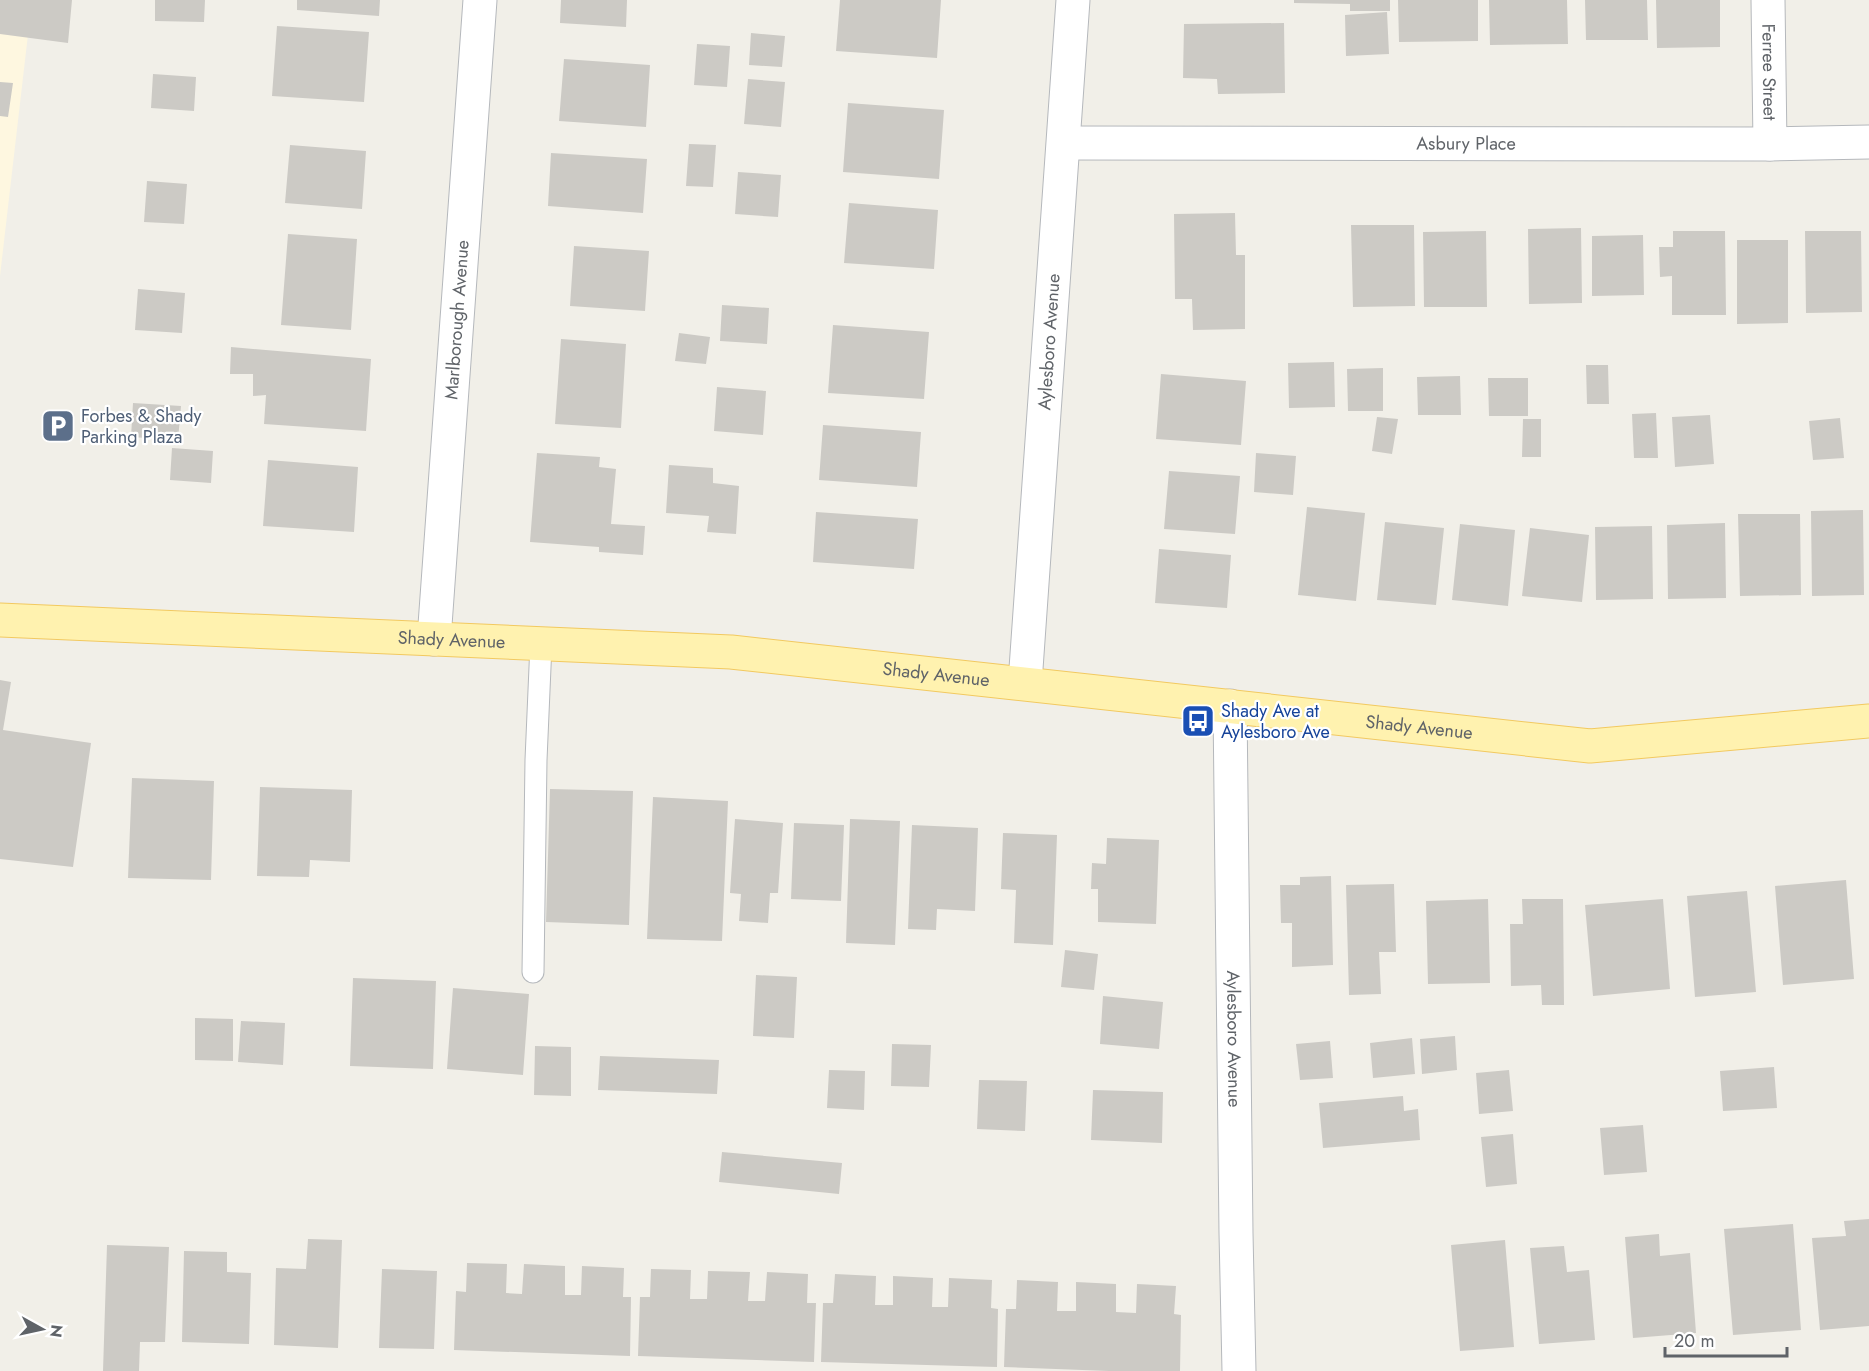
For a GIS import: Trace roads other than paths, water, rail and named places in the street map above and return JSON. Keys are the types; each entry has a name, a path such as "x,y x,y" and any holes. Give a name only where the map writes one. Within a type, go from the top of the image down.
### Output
{"main road":[{"name":"Shady Avenue","path":"0,620 732,652 1590,746 1869,721"}],"street":[{"name":"Marlborough Avenue","path":"435,639 480,0"},
{"name":"Aylesboro Avenue","path":"1025,683 1073,0"},
{"name":"Ferree Street","path":"1768,0 1770,144"},
{"name":"Asbury Place","path":"1064,142 1770,144 1869,142"},
{"name":"Aylesboro Avenue","path":"1230,706 1239,1371"}],"lane":[{"path":"533,972 540,644"}],"place":[{"name":"Forbes & Shady Parking Plaza","path":"58,426"},
{"name":"Shady Ave at Aylesboro Ave","path":"1198,721"}]}
